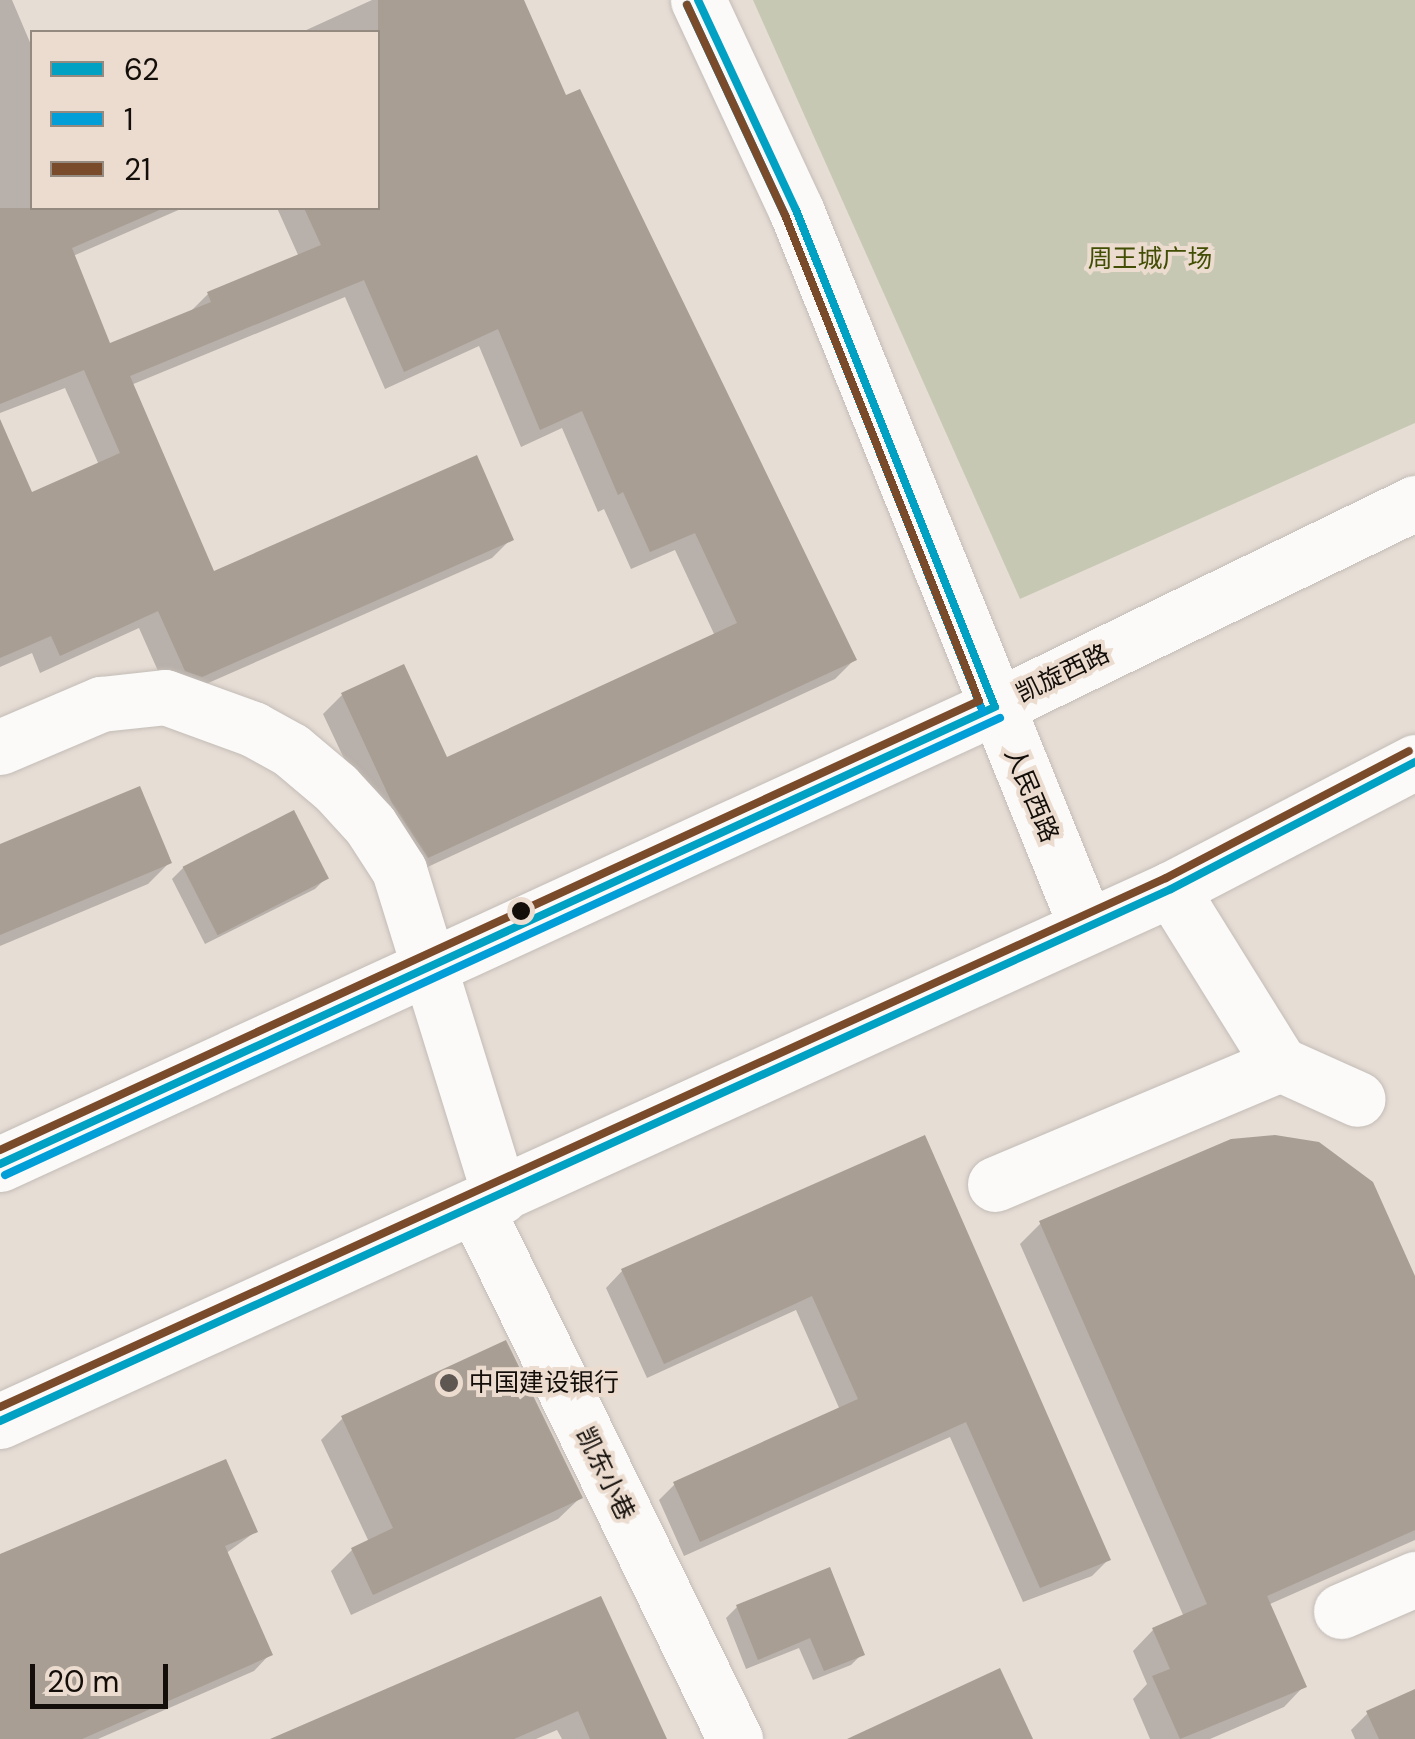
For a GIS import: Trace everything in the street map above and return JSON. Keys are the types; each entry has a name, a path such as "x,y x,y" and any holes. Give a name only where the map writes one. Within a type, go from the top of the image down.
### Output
{"main road":[{"name":"人民西路","path":"698,0 796,210 1086,926"},
{"name":"凯旋西路","path":"0,1164 995,707 1415,504"},
{"name":"凯东小巷","path":"0,748 101,704 165,697 253,729 291,750 336,788 370,826 398,870 429,966 488,1202 735,1739"},
{"path":"0,1421 1171,888 1415,762"},
{"path":"1171,888 1280,1064 1358,1100"},
{"path":"996,1184 1280,1064"},
{"path":"1341,1611 1415,1578"}],"green space":[{"name":"周王城广场","path":"753,0 1415,0 1415,423 1020,599"}],"building":[{"path":"378,0 524,0 566,95 580,89 857,660 428,858 392,803 341,693 404,664 447,757 737,623 695,533 650,552 623,492 618,495 582,411 540,430 498,329 404,372 364,280 130,376 214,571 477,455 514,540 202,677 185,671 158,611 60,656 51,636 0,658 0,419 32,492 120,453 84,370 0,404 0,208 159,210 72,248 110,343 211,302 207,292 321,245 305,210 380,210"},
{"path":"140,786 172,863 0,935 0,844"},
{"path":"294,810 329,879 218,935 183,867"},
{"path":"925,1135 1111,1560 1040,1588 966,1422 700,1542 673,1482 858,1399 812,1296 664,1364 621,1269"},
{"path":"1275,1135 1319,1142 1373,1182 1415,1276 1415,1530 1267,1596 1307,1687 1180,1739 1152,1676 1170,1669 1152,1628 1207,1604 1039,1221 1231,1139"},
{"path":"506,1340 583,1498 373,1595 351,1548 393,1528 341,1416"},
{"path":"226,1459 258,1532 225,1546 273,1655 82,1739 0,1739 0,1554"},
{"path":"830,1567 865,1655 824,1671 810,1638 758,1660 736,1605"},
{"path":"601,1596 667,1739 590,1739 578,1711 514,1739 270,1739"},
{"path":"1000,1668 1033,1739 847,1739"},
{"path":"1415,1689 1415,1739 1379,1739 1366,1711"}],"transit line":[{"name":"62","path":"698,0 796,210 995,707"},
{"name":"1","path":"687,5 785,215 983,712"},
{"name":"21","path":"0,1150 979,701 785,215 687,5"},
{"name":"62","path":"0,1164 995,707"},
{"name":"1","path":"5,1175 1000,718"},
{"name":"21","path":"0,1407 1166,878 1409,751"},
{"name":"62","path":"0,1421 1171,889 1415,762"}],"place":[{"name":"中国建设银行","path":"449,1383"}]}
